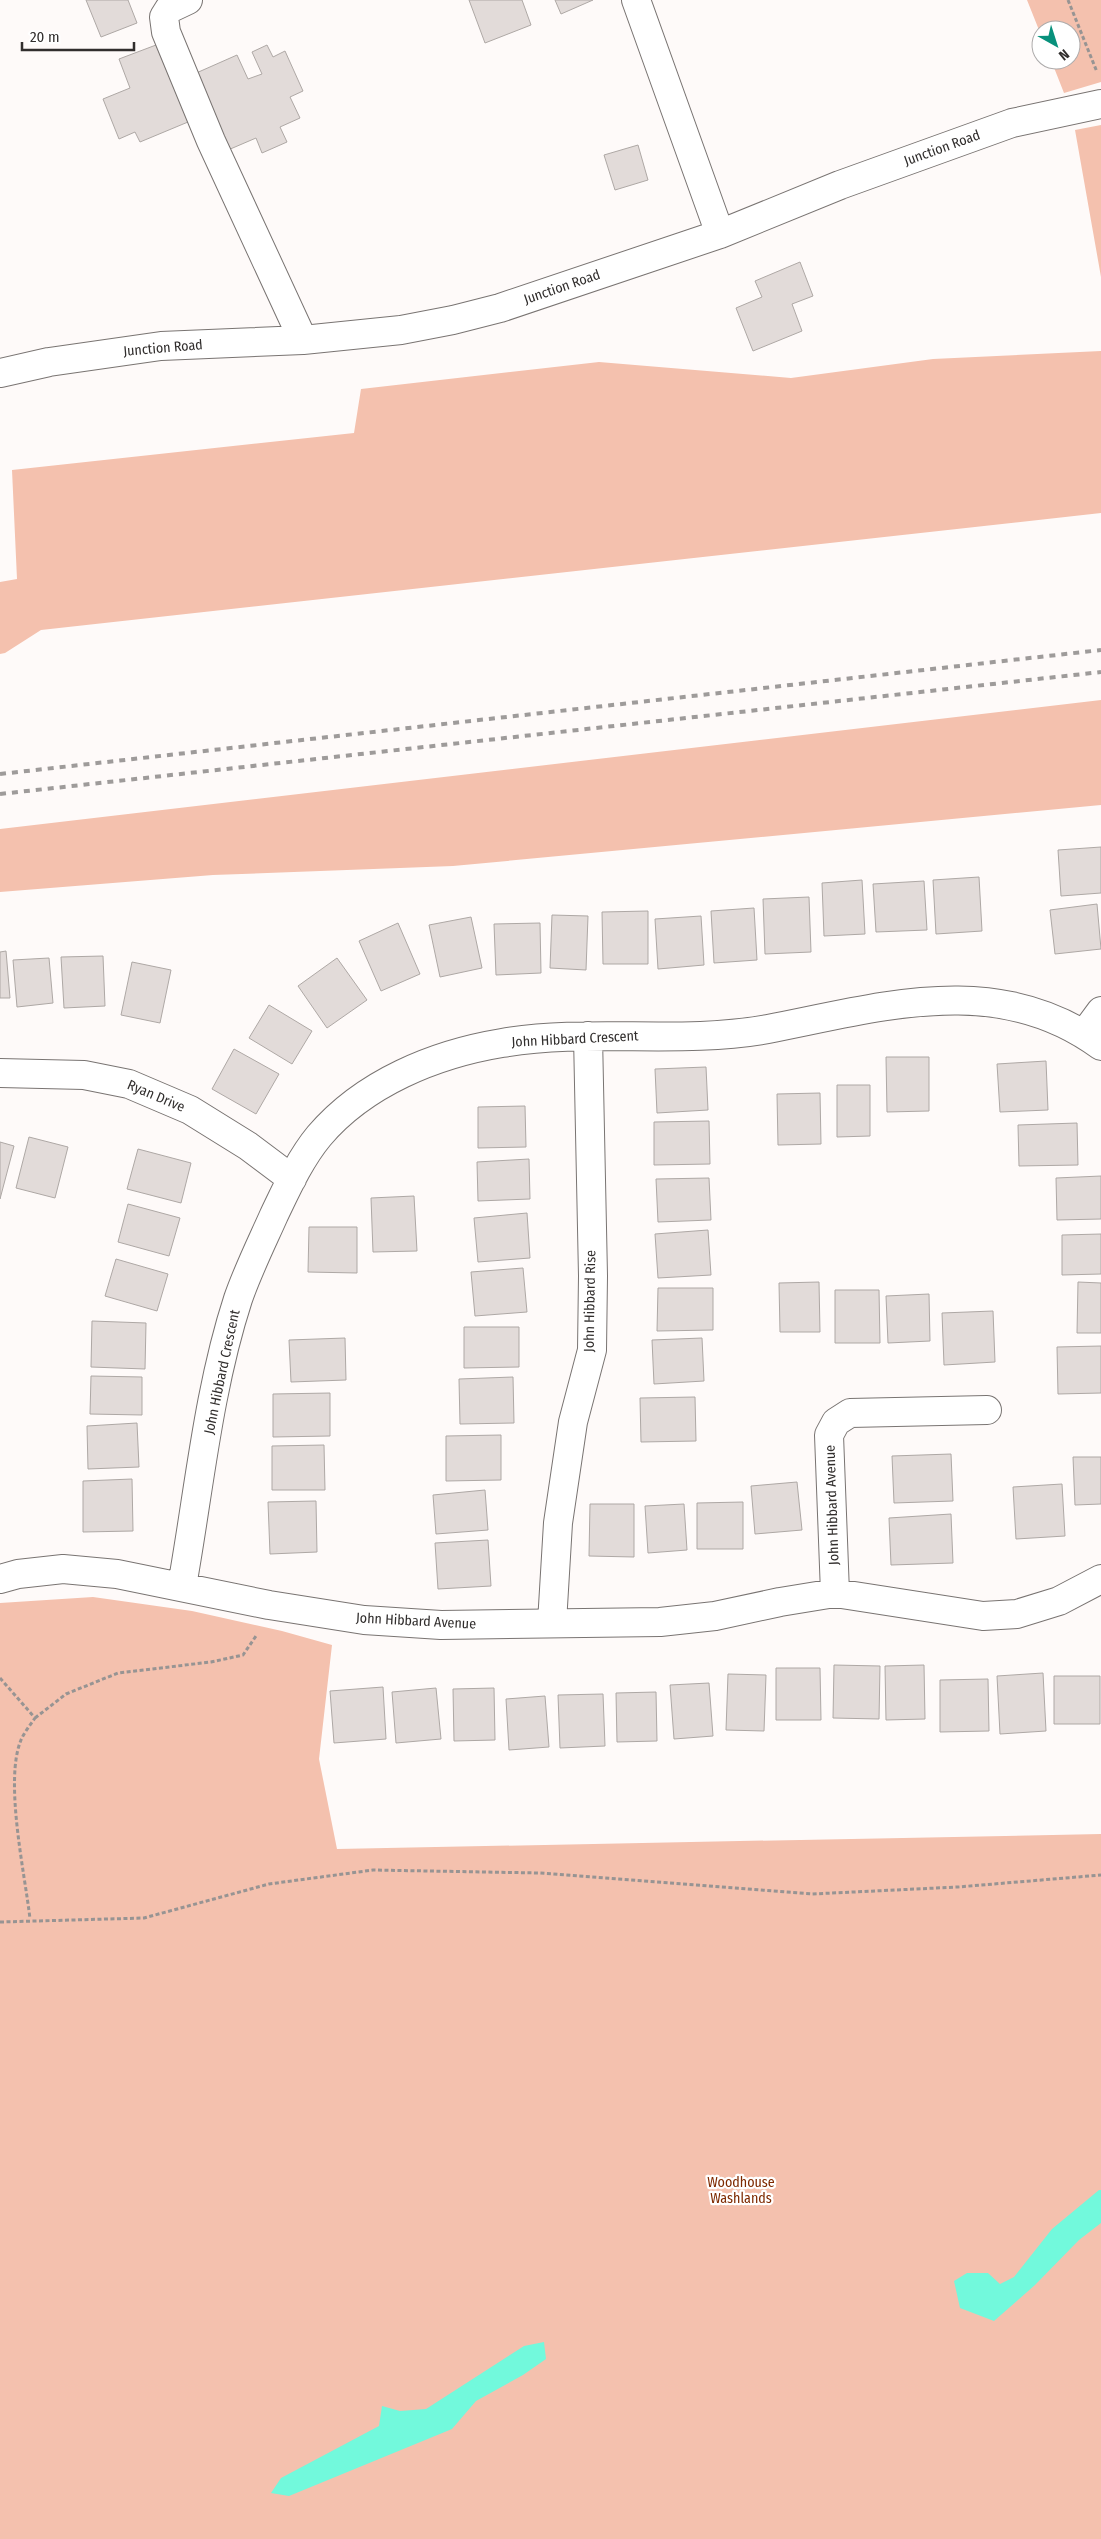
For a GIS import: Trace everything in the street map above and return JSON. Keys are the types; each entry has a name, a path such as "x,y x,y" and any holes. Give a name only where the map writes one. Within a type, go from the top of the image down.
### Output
{"street":[{"path":"188,0 169,9 164,17 166,32 211,141 303,340"},
{"path":"636,0 720,234"},
{"name":"Junction Road","path":"0,373 49,362 161,346 303,340 401,330 453,320 500,308 720,234 840,185 1012,123 1101,104"},
{"name":"John Hibbard Crescent","path":"182,1586 224,1349 239,1296 292,1179 319,1136 357,1101 397,1075 443,1058 501,1043 588,1036 706,1036 767,1029 823,1016 894,1004 945,1000 992,1001 1048,1017 1092,1040"},
{"path":"1092,1040 1101,1012"},
{"name":"John Hibbard Rise","path":"552,1623 558,1523 571,1431 592,1350 593,1276 588,1036"},
{"name":"Ryan Drive","path":"0,1073 84,1075 129,1084 190,1110 248,1146 292,1179"},
{"name":"John Hibbard Avenue","path":"835,1593 829,1435 836,1422 850,1413 987,1410"},
{"name":"John Hibbard Avenue","path":"0,1579 18,1574 63,1569 117,1574 269,1605 364,1620 441,1625 660,1622 715,1616 780,1602 835,1593 983,1616 1009,1615 1059,1601 1101,1579"}],"path":[{"path":"1068,0 1101,81"},
{"path":"30,1919 17,1825 16,1763 20,1740 35,1718 66,1694 118,1672 211,1662 243,1655 252,1645 269,1605"},
{"path":"0,1678 35,1718"},
{"path":"0,1922 30,1919 144,1918 269,1884 372,1870 540,1872 812,1894 958,1887 1101,1875"}],"green space":[{"path":"1027,0 1101,0 1101,82 1064,93 1055,70 1081,70 1081,20 1035,20"},
{"path":"1101,125 1101,277 1075,130"},
{"path":"1101,351 1101,513 41,630 5,653 0,654 0,582 17,579 12,470 354,433 361,389 599,362 791,378 933,359"},
{"path":"1101,700 1101,805 453,866 213,875 0,892 0,829"},
{"name":"Woodhouse Washlands","path":"93,1597 192,1611 282,1631 332,1645 319,1759 337,1849 1101,1834 1101,2539 0,2539 0,1603"}],"shaded area":[{"path":"1101,2190 1101,2223 1079,2240 1035,2285 994,2321 960,2308 954,2281 967,2273 988,2273 1000,2284 1014,2277 1052,2229"},
{"path":"544,2342 546,2359 523,2375 476,2401 452,2429 289,2496 271,2493 281,2478 379,2426 382,2406 400,2411 426,2409 524,2346"}],"building":[{"path":"86,0 128,0 137,23 101,37"},
{"path":"469,0 522,0 531,25 485,43"},
{"path":"555,0 593,0 561,14"},
{"path":"156,45 188,122 140,142 135,132 119,139 103,99 130,88 119,59"},
{"path":"267,45 273,57 285,51 303,91 290,97 300,118 280,127 287,142 262,153 256,138 228,150 194,74 237,55 248,79 262,74 252,52"},
{"path":"638,145 648,180 615,190 604,155"},
{"path":"800,262 813,296 792,304 802,331 753,351 736,308 762,297 755,281"},
{"path":"1101,847 1101,893 1061,896 1058,850"},
{"path":"979,877 982,931 936,934 933,880"},
{"path":"862,880 865,934 824,936 822,883"},
{"path":"924,881 927,930 876,932 873,884"},
{"path":"809,897 811,952 765,954 763,899"},
{"path":"1097,904 1101,949 1055,954 1050,910"},
{"path":"754,908 757,960 714,963 711,911"},
{"path":"648,911 648,964 603,964 602,912"},
{"path":"552,915 588,916 586,970 550,968"},
{"path":"701,916 704,965 658,969 655,919"},
{"path":"471,917 482,968 440,977 429,925"},
{"path":"398,923 420,974 381,991 359,941"},
{"path":"540,923 541,973 496,975 494,924"},
{"path":"6,951 10,998 0,998 0,952"},
{"path":"103,956 105,1006 64,1008 61,957"},
{"path":"49,958 53,1003 17,1007 13,960"},
{"path":"337,958 367,1000 327,1028 298,986"},
{"path":"132,962 171,970 160,1023 121,1015"},
{"path":"269,1005 312,1031 292,1064 249,1038"},
{"path":"234,1049 279,1074 256,1114 212,1089"},
{"path":"886,1057 929,1057 929,1111 887,1112"},
{"path":"1046,1061 1048,1110 1000,1112 997,1064"},
{"path":"706,1067 708,1110 657,1113 655,1069"},
{"path":"837,1085 870,1085 870,1136 837,1137"},
{"path":"820,1093 821,1144 778,1145 777,1094"},
{"path":"525,1106 526,1147 478,1148 478,1107"},
{"path":"709,1121 710,1164 654,1165 654,1122"},
{"path":"1077,1123 1078,1165 1019,1166 1018,1125"},
{"path":"29,1137 68,1147 55,1198 16,1188"},
{"path":"0,1142 14,1146 0,1199"},
{"path":"138,1149 191,1163 181,1203 127,1189"},
{"path":"529,1159 530,1199 478,1201 477,1162"},
{"path":"1101,1176 1101,1219 1057,1220 1056,1178"},
{"path":"709,1178 711,1220 658,1222 656,1179"},
{"path":"414,1196 417,1251 373,1252 371,1198"},
{"path":"128,1204 180,1218 169,1256 118,1242"},
{"path":"527,1213 530,1258 478,1262 474,1218"},
{"path":"309,1227 357,1227 357,1273 308,1272"},
{"path":"708,1230 711,1275 658,1278 655,1234"},
{"path":"1101,1234 1101,1274 1062,1275 1062,1235"},
{"path":"116,1259 168,1274 157,1311 105,1296"},
{"path":"523,1268 527,1312 475,1316 471,1272"},
{"path":"819,1282 820,1332 780,1332 779,1283"},
{"path":"1078,1282 1101,1283 1101,1333 1077,1333"},
{"path":"658,1288 713,1288 713,1330 657,1331"},
{"path":"835,1290 879,1290 880,1343 835,1343"},
{"path":"929,1294 930,1341 888,1343 886,1296"},
{"path":"993,1311 995,1362 944,1365 942,1313"},
{"path":"92,1321 146,1323 145,1369 91,1367"},
{"path":"464,1327 519,1327 519,1367 464,1368"},
{"path":"345,1338 346,1380 291,1382 289,1340"},
{"path":"702,1338 704,1381 654,1384 652,1340"},
{"path":"1101,1346 1101,1393 1058,1394 1057,1347"},
{"path":"91,1376 142,1377 142,1415 90,1414"},
{"path":"513,1377 514,1423 460,1424 459,1379"},
{"path":"330,1393 330,1436 273,1437 273,1394"},
{"path":"695,1397 696,1441 641,1442 640,1398"},
{"path":"137,1423 139,1467 88,1469 87,1426"},
{"path":"501,1435 501,1480 446,1481 446,1436"},
{"path":"324,1445 325,1490 272,1490 272,1446"},
{"path":"951,1454 953,1501 894,1503 892,1456"},
{"path":"1073,1457 1101,1457 1101,1504 1075,1505"},
{"path":"132,1479 133,1531 83,1532 83,1481"},
{"path":"797,1482 802,1530 755,1534 751,1486"},
{"path":"1062,1484 1065,1536 1016,1539 1013,1487"},
{"path":"485,1490 488,1530 436,1534 433,1495"},
{"path":"316,1501 317,1552 270,1554 268,1502"},
{"path":"743,1502 743,1549 697,1549 697,1503"},
{"path":"590,1504 634,1504 634,1557 589,1556"},
{"path":"684,1504 687,1550 648,1553 645,1506"},
{"path":"951,1514 953,1563 891,1565 889,1518"},
{"path":"488,1540 491,1586 438,1589 435,1543"},
{"path":"834,1665 880,1666 879,1719 833,1718"},
{"path":"924,1665 925,1719 886,1720 885,1666"},
{"path":"776,1668 820,1668 821,1720 776,1720"},
{"path":"1043,1673 1046,1731 1000,1734 997,1676"},
{"path":"728,1674 766,1675 764,1731 726,1730"},
{"path":"1054,1676 1100,1676 1100,1724 1054,1724"},
{"path":"988,1679 989,1731 940,1732 940,1680"},
{"path":"709,1683 713,1736 674,1739 670,1685"},
{"path":"383,1687 386,1739 334,1743 330,1691"},
{"path":"436,1688 441,1739 396,1743 392,1692"},
{"path":"494,1688 495,1740 454,1741 453,1689"},
{"path":"656,1692 657,1741 617,1742 616,1693"},
{"path":"603,1694 605,1746 560,1748 558,1695"},
{"path":"545,1696 549,1747 509,1750 506,1699"}],"railway":[{"path":"0,774 1101,650"},
{"path":"0,794 1101,672"}]}
